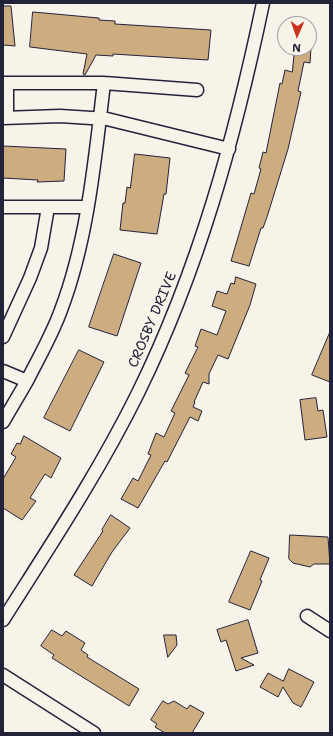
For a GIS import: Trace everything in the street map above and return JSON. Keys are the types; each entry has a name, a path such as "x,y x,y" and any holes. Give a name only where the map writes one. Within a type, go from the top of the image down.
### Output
{"street":[{"name":"CROSBY DRIVE","path":"3,620 78,501 138,393 171,320 204,234 229,149 264,3"},
{"path":"197,90 104,83 5,83 5,118 60,116 99,118 229,149"},
{"path":"3,422 50,337 62,308 83,236 104,83"},
{"path":"3,207 87,207"},
{"path":"3,337 30,278 41,248 48,207"},
{"path":"3,371 27,381"},
{"path":"306,616 330,631"},
{"path":"3,675 94,733"}],"building":[{"path":"3,6 11,6 15,46 3,45"},
{"path":"33,12 99,18 99,20 115,21 115,24 211,30 208,60 113,54 113,56 96,55 85,75 83,74 87,54 30,47"},
{"path":"294,56 310,56 310,63 304,62 298,91 301,92 288,149 267,217 263,228 261,228 249,266 231,261 251,193 254,194 261,169 259,168 263,152 266,153 280,83 282,84 285,70 292,72"},
{"path":"3,146 66,149 64,181 37,182 38,180 3,178"},
{"path":"135,154 170,158 166,194 164,194 157,234 120,230 123,203 125,203 127,187 130,188"},
{"path":"114,254 141,263 117,336 89,327"},
{"path":"236,277 256,284 250,305 228,359 218,355 209,374 209,384 203,382 194,402 193,407 202,411 198,421 190,417 167,462 165,461 138,508 121,499 133,478 138,481 151,455 148,454 156,433 164,437 175,413 171,411 189,375 185,373 198,347 195,346 201,329 217,335 226,311 212,306 217,291 227,294 231,283 234,284"},
{"path":"330,332 330,382 312,375"},
{"path":"79,350 104,362 70,431 44,418"},
{"path":"316,398 318,411 323,410 327,437 305,440 300,400"},
{"path":"24,436 61,458 51,478 45,474 30,498 36,501 22,520 3,508 3,479 16,457 11,454 17,443 20,444"},
{"path":"111,515 130,528 112,552 92,586 74,575 103,531 102,530"},
{"path":"290,535 328,537 330,564 314,564 310,567 293,563 289,559"},
{"path":"251,551 269,558 260,580 262,581 250,610 229,602"},
{"path":"248,620 258,653 241,658 254,665 236,671 226,640 221,642 217,630"},
{"path":"52,630 62,636 66,631 85,643 81,650 88,655 87,657 139,689 129,706 52,658 54,655 41,646"},
{"path":"164,635 176,635 177,645 168,657"},
{"path":"289,669 314,682 301,707 293,703 283,687 278,697 260,687 268,673 283,681"},
{"path":"163,701 168,704 174,701 187,709 190,705 204,713 192,733 165,733 155,727 157,724 151,720"}]}
